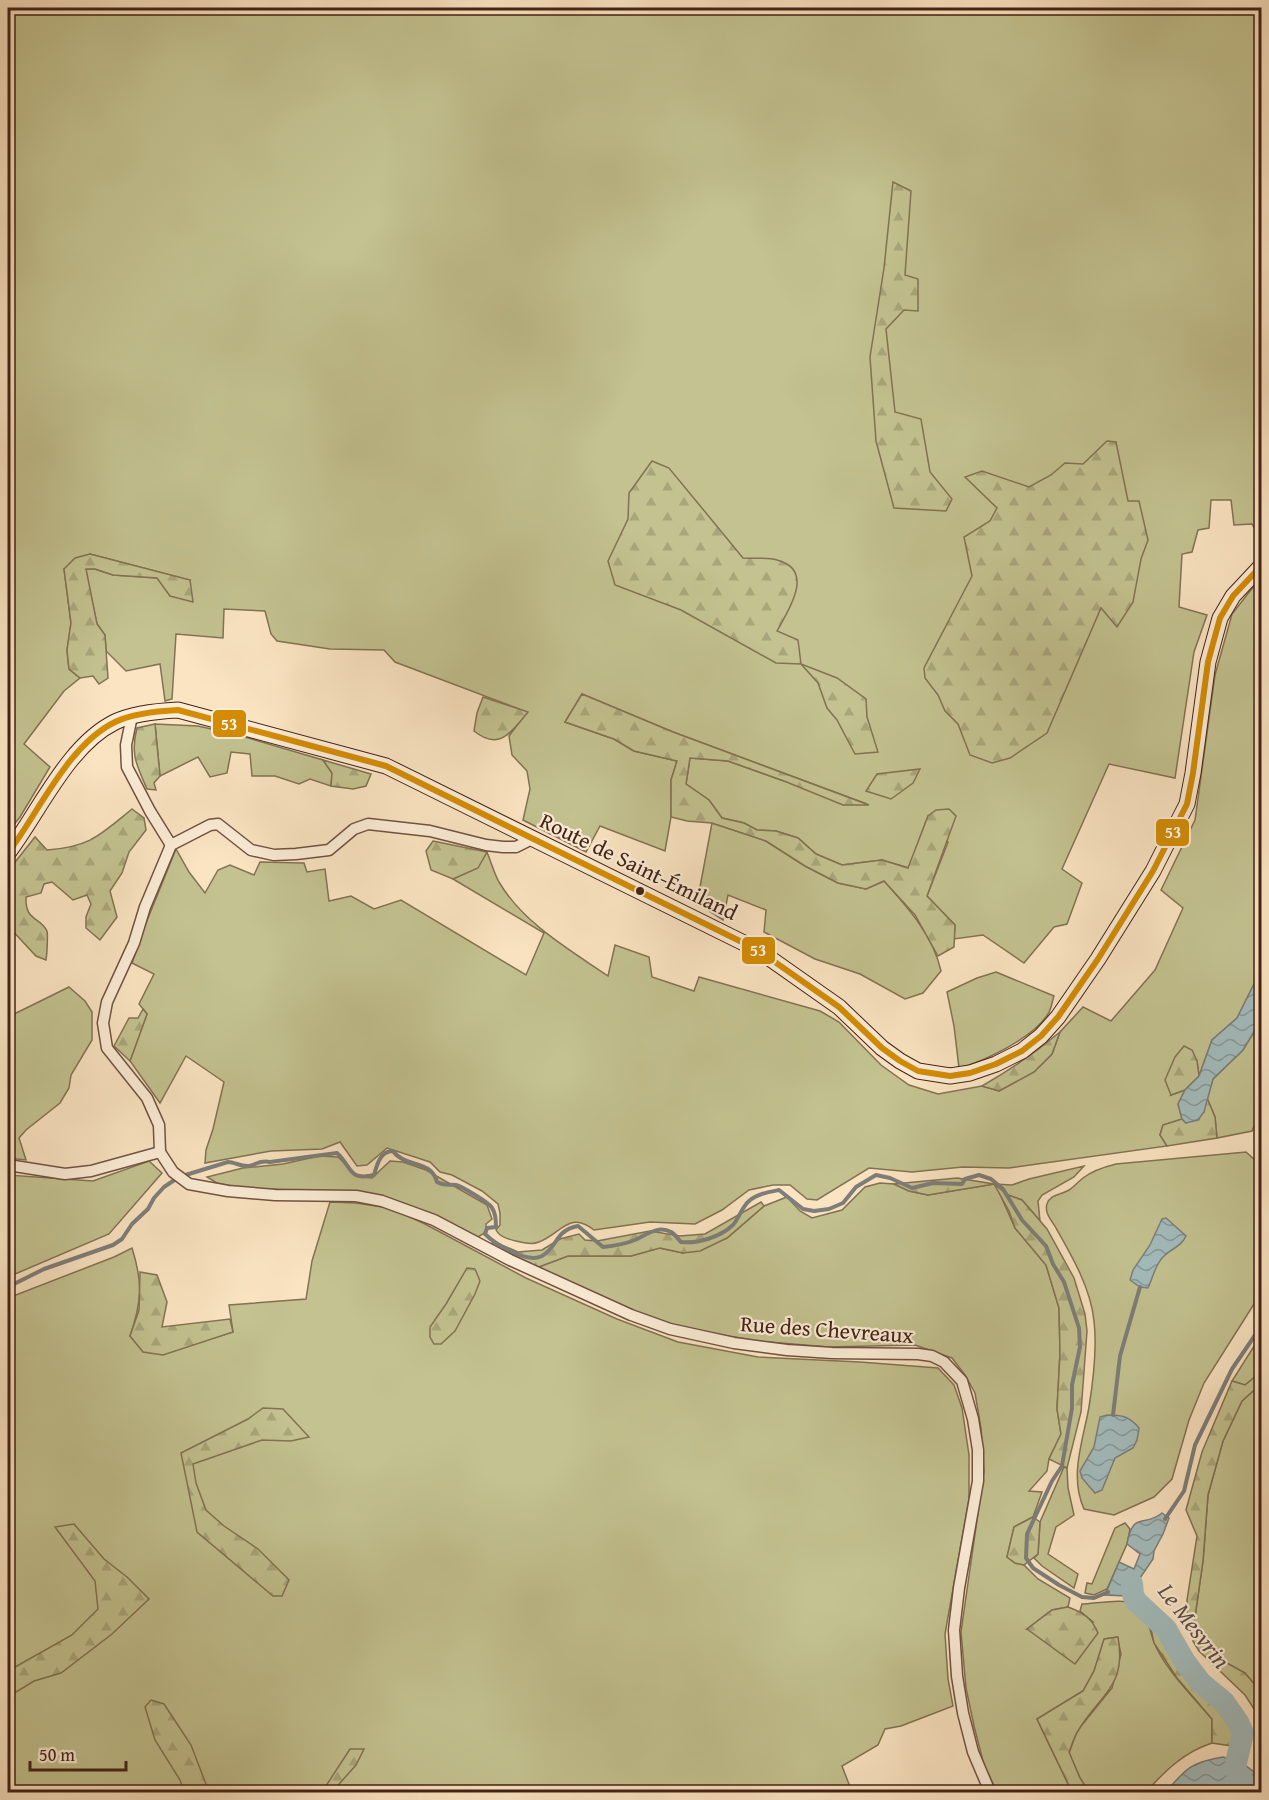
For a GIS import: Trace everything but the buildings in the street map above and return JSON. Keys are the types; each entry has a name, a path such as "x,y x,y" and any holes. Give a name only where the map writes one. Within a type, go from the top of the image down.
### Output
{"main road":[{"name":"Route de Saint-Émiland","path":"8,853 74,755 90,738 115,722 132,716 156,711 178,711 386,766 758,950 839,1007 882,1048 918,1071 950,1076 969,1073 996,1064 1022,1051 1041,1036 1058,1017 1098,959 1141,891 1187,804 1212,640 1220,618 1233,596 1262,565"}],"street":[{"path":"132,716 126,746 127,767 171,845"},
{"path":"8,1166 65,1174 91,1171 160,1152 159,1125 147,1098 107,1048 104,1023 107,1002 134,943 145,907 171,845 210,825 218,824 251,850 274,855 329,850 354,829 368,824 430,831 495,846 516,847 532,838"},
{"name":"Rue des Chevreaux","path":"160,1152 173,1172 189,1184 228,1191 275,1195 356,1196 382,1201 434,1220 510,1260 631,1316 670,1329 734,1343 787,1350 918,1354 932,1356 944,1362 962,1380 973,1419 978,1450 978,1481 954,1630 957,1676 963,1713 973,1752 990,1792"}],"green space":[{"path":"8,8 1261,8 1261,541 1252,524 1234,525 1231,500 1211,500 1209,528 1198,530 1192,552 1182,554 1179,607 1207,615 1194,652 1175,778 1109,764 1062,869 1082,883 1067,924 1054,927 1024,963 983,935 954,939 955,925 927,896 948,842 928,816 909,868 882,860 842,865 816,854 798,838 776,831 757,830 744,823 722,818 709,800 686,784 690,758 728,761 784,781 867,804 673,732 582,694 565,722 614,739 634,751 677,761 671,780 671,817 665,851 600,826 586,852 523,820 530,789 527,771 512,755 509,736 527,712 395,662 384,650 330,649 277,641 271,634 265,611 224,609 223,638 176,634 172,699 165,701 160,664 126,671 106,651 105,635 97,624 85,569 95,569 113,575 158,578 170,596 190,580 90,554 64,569 71,623 67,650 69,669 80,678 64,691 24,744 50,767 20,817 8,832"},
{"path":"893,182 911,191 905,275 918,279 918,311 904,310 886,329 895,412 921,419 930,472 952,499 946,511 894,508 876,441 870,357 884,268"},
{"path":"1107,441 1116,442 1128,501 1139,501 1148,540 1141,559 1133,602 1117,627 1101,608 1047,733 1010,758 992,763 970,755 958,724 945,711 938,695 925,678 924,668 972,576 964,537 990,521 997,508 965,477 982,471 1029,487 1051,475 1065,463 1083,464"},
{"path":"652,461 669,468 743,558 777,560 789,565 795,572 796,592 777,631 798,640 801,664 776,663 681,610 615,585 608,561 628,519 629,493"},
{"path":"90,554 190,580 193,602 170,596 157,578 113,575 95,569 86,569 97,624 105,635 108,678 99,684 93,676 80,678 69,669 67,650 71,623 64,569 75,558"},
{"path":"1261,577 1261,970 1237,1018 1212,1040 1199,1076 1197,1061 1171,1095 1185,1090 1178,1104 1182,1119 1163,1125 1160,1135 1167,1146 1009,1168 963,1167 912,1172 869,1168 817,1200 807,1199 790,1185 773,1185 749,1190 722,1210 695,1224 650,1222 594,1230 578,1222 565,1226 539,1242 528,1243 502,1236 496,1230 500,1225 498,1204 482,1191 452,1175 440,1172 430,1162 387,1148 367,1165 357,1166 340,1142 322,1149 271,1151 205,1163 206,1150 224,1082 186,1056 160,1103 130,1061 147,1014 139,1004 154,974 132,963 176,849 189,872 205,893 218,870 230,865 254,875 260,862 304,863 307,872 325,869 329,901 351,896 374,909 401,900 526,975 544,933 453,879 477,868 487,852 499,882 521,910 548,935 608,976 615,945 649,957 652,977 694,991 699,977 820,1011 839,1022 881,1065 909,1085 938,1094 982,1086 999,1091 1034,1072 1052,1054 1060,1032 1083,1007 1111,1021 1155,970 1183,908 1161,890 1195,820 1215,675 1232,614"},
{"path":"801,664 837,678 866,699 867,717 878,752 855,754 837,720 827,708 818,683"},
{"path":"582,694 673,732 869,805 843,805 728,761 690,758 686,784 709,800 722,818 744,823 757,830 776,831 798,838 816,854 842,865 882,860 908,868 928,816 936,810 949,809 956,816 927,896 955,925 954,947 938,956 915,915 884,881 866,889 838,883 805,866 766,841 712,823 671,817 671,780 677,761 634,751 614,739 565,722"},
{"path":"483,697 528,712 505,737 491,740 474,731"},
{"path":"155,724 198,726 238,735 323,760 332,773 331,786 310,779 299,784 275,776 252,776 250,754 231,752 227,773 210,777 198,757 160,776"},
{"path":"155,724 160,776 154,783 156,790 147,789 134,753 137,728"},
{"path":"323,760 371,774 366,786 353,789 331,786 332,773"},
{"path":"920,769 913,783 891,799 866,791 877,774"},
{"path":"132,809 144,818 146,830 129,852 122,873 110,891 117,917 100,940 86,928 86,917 91,904 87,895 73,900 52,882 44,884 41,893 26,897 30,915 47,931 46,960 36,956 8,926 8,871 35,837 47,850 74,846 102,833"},
{"path":"712,823 766,841 805,866 838,883 866,889 884,881 926,934 941,971 923,993 905,999 860,974 815,959 764,932 766,910 728,895 723,920 697,903"},
{"path":"433,841 487,852 478,868 453,879 431,870 426,851"},
{"path":"996,972 1054,996 1050,1010 1041,1023 1020,1040 982,1060 959,1068 947,992"},
{"path":"69,987 85,1001 92,1012 92,1040 71,1075 69,1088 60,1103 19,1138 26,1160 8,1158 8,1017"},
{"path":"143,1009 147,1014 130,1061 114,1046 129,1018 138,1018"},
{"path":"1261,1020 1261,1108 1252,1131 1217,1138 1215,1117 1207,1098 1213,1079 1243,1050"},
{"path":"1060,1032 1052,1054 1034,1072 999,1091 982,1086 1022,1061"},
{"path":"1184,1046 1192,1050 1197,1061 1199,1076 1185,1090 1171,1095 1165,1080 1175,1057"},
{"path":"1207,1098 1215,1117 1217,1138 1167,1146 1160,1135 1163,1125 1182,1119 1186,1123 1204,1112"},
{"path":"1246,1152 1256,1161 1262,1178 1261,1293 1204,1383 1189,1420 1172,1479 1154,1497 1114,1515 1084,1509 1077,1471 1093,1375 1094,1321 1089,1297 1080,1273 1047,1214 1048,1201 1053,1196 1069,1190 1090,1173 1116,1164"},
{"path":"319,1156 338,1157 352,1172 372,1178 390,1161 403,1162 426,1170 487,1205 492,1219 486,1224 486,1232 478,1237 431,1213 360,1192 242,1188 217,1183 207,1177 243,1168 283,1164"},
{"path":"149,1161 162,1173 109,1234 8,1277 8,1175 93,1181"},
{"path":"1084,1166 1074,1177 1042,1195 1038,1201 1040,1221 1022,1200 1008,1195 996,1185 1015,1228 1046,1265 1059,1308 1060,1353 1057,1409 1061,1434 1049,1459 1047,1471 1029,1491 1042,1492 1033,1517 1014,1527 1007,1557 1015,1563 1024,1565 1038,1579 1070,1598 1068,1607 1052,1610 1027,1629 1093,1622 1080,1611 1082,1604 1125,1601 1136,1605 1146,1617 1158,1652 1164,1662 1212,1719 1212,1743 1176,1763 1146,1792 1089,1792 1069,1753 1077,1731 1112,1688 1121,1654 1117,1637 1105,1639 1094,1671 1083,1691 1037,1719 1072,1792 997,1792 984,1765 974,1726 966,1688 961,1632 984,1471 981,1428 975,1393 952,1358 915,1345 829,1347 756,1341 665,1324 536,1268 568,1256 631,1256 659,1248 683,1253 727,1238 764,1206 787,1197 800,1211 812,1218 842,1210 865,1187 880,1183 894,1184 909,1191 928,1195 994,1184 1012,1185"},
{"path":"957,1178 994,1184 928,1195 909,1191 894,1184"},
{"path":"994,1184 1008,1195 1022,1200 1047,1229 1074,1278 1085,1314 1087,1331 1081,1412 1067,1468 1049,1459 1061,1434 1057,1409 1060,1353 1059,1308 1046,1265 1015,1228 1009,1211"},
{"path":"330,1202 390,1208 526,1278 617,1319 678,1342 758,1357 938,1368 954,1385 962,1408 969,1455 969,1499 945,1634 948,1679 953,1706 901,1726 885,1729 878,1745 842,1766 852,1792 8,1792 8,1298 132,1248 140,1292 130,1336 210,1339 233,1332 229,1305 306,1299 312,1261"},
{"path":"761,1202 764,1206 727,1238 700,1251 683,1253 660,1248 631,1256 568,1256 536,1268 490,1244 495,1242 518,1252 542,1250 560,1239 579,1234 585,1240 597,1241 650,1231 680,1236 705,1234"},
{"path":"467,1268 475,1269 480,1281 475,1294 455,1331 441,1344 434,1344 430,1337 430,1327"},
{"path":"140,1272 157,1275 167,1302 162,1327 230,1319 233,1332 163,1355 143,1352 130,1336 139,1310"},
{"path":"1261,1335 1261,1372 1245,1385 1232,1381"},
{"path":"1261,1372 1261,1384 1242,1401 1223,1441 1208,1495 1203,1561 1194,1624 1187,1614 1187,1600 1197,1536 1186,1510 1202,1452 1232,1381 1245,1385"},
{"path":"1261,1384 1261,1692 1245,1673 1223,1661 1202,1641 1194,1624 1203,1561 1208,1495 1223,1441 1242,1401"},
{"path":"263,1408 283,1409 309,1437 291,1441 262,1440 193,1464 196,1483 206,1510 224,1526 258,1549 289,1580 282,1596 273,1596 197,1532 181,1453 248,1419"},
{"path":"1064,1467 1067,1468 1068,1488 1074,1515 1056,1527 1048,1554 1078,1574 1074,1588 1034,1558 1038,1554 1040,1522"},
{"path":"1033,1517 1040,1522 1038,1554 1024,1565 1015,1563 1007,1557 1014,1527"},
{"path":"1125,1523 1130,1529 1127,1544 1107,1589 1094,1595 1085,1593 1087,1583 1092,1584 1115,1528"},
{"path":"74,1524 104,1559 127,1577 149,1599 112,1634 61,1673 34,1681 8,1697 8,1671 72,1635 98,1609 95,1581 55,1527"},
{"path":"1136,1605 1156,1614 1172,1647 1192,1678 1217,1706 1246,1727 1249,1741 1246,1748 1241,1750 1212,1743 1212,1719 1177,1678 1154,1643 1150,1624"},
{"path":"1068,1607 1086,1616 1098,1633 1075,1664 1027,1629 1052,1610"},
{"path":"1194,1624 1202,1641 1223,1661 1245,1673 1261,1692 1261,1730 1258,1715 1245,1695 1199,1651 1193,1641"},
{"path":"1118,1637 1120,1654 1115,1680 1078,1731 1069,1752 1089,1792 1072,1792 1037,1719 1083,1691 1094,1671 1104,1639"},
{"path":"151,1700 164,1704 191,1745 209,1792 184,1792 180,1780 155,1740 145,1707"},
{"path":"350,1749 364,1749 356,1765 332,1792 322,1792"}],"water":[{"path":"1261,970 1261,1020 1243,1050 1213,1079 1204,1112 1198,1120 1186,1123 1182,1119 1178,1104 1185,1090 1199,1076 1212,1040 1237,1018"},
{"path":"1166,1218 1186,1236 1182,1243 1161,1259 1148,1288 1140,1287 1130,1280 1133,1270 1150,1245 1162,1219"},
{"path":"1107,1415 1125,1417 1139,1428 1133,1448 1115,1458 1102,1490 1095,1493 1082,1478 1080,1471 1094,1447 1100,1417"},
{"path":"1162,1513 1169,1518 1154,1551 1153,1559 1140,1578 1138,1590 1133,1595 1127,1596 1105,1595 1119,1562 1134,1569 1140,1554 1127,1544 1132,1527 1140,1521"},
{"path":"1223,1757 1246,1766 1261,1777 1261,1792 1166,1792 1190,1767"}],"waterway":[{"path":"8,1287 44,1269 113,1245 122,1239 164,1187 179,1177 228,1162 249,1166 261,1162 337,1153 355,1175 366,1176 374,1175 382,1156 393,1151 404,1160 429,1170 437,1182 459,1186 486,1202 494,1212 496,1227 487,1228 485,1234 512,1252 536,1258 547,1252 565,1231 578,1226 603,1247 627,1243 652,1231 661,1230 672,1233 681,1242 694,1242 715,1236 728,1229 749,1201 779,1190 803,1209 814,1211 829,1209 843,1203 856,1187 876,1175 890,1178 912,1188 933,1183 962,1184 965,1179 979,1175 991,1179 1003,1189 1022,1220 1046,1246 1064,1282 1079,1328 1080,1347 1072,1385 1072,1408 1062,1466 1052,1481 1027,1534 1026,1558 1033,1568 1082,1597 1094,1598 1108,1592"},
{"path":"1113,1415 1120,1356 1140,1287"},
{"name":"Le Mesvrin","path":"1165,1519 1184,1491 1195,1445 1232,1369 1262,1325"},
{"name":"Le Mesvrin","path":"1132,1584 1136,1601 1166,1629 1185,1662 1201,1683 1224,1702 1238,1722 1243,1733 1235,1767 1240,1780 1254,1792"}],"transit line":[{"name":"53","path":"8,853 69,763 98,733 130,716 178,710 386,766 758,950 839,1007 882,1048 918,1071 950,1076 970,1073 996,1064 1022,1051 1041,1036 1058,1017 1098,959 1153,871 1187,804 1208,662 1220,618 1233,596 1262,565"}]}
